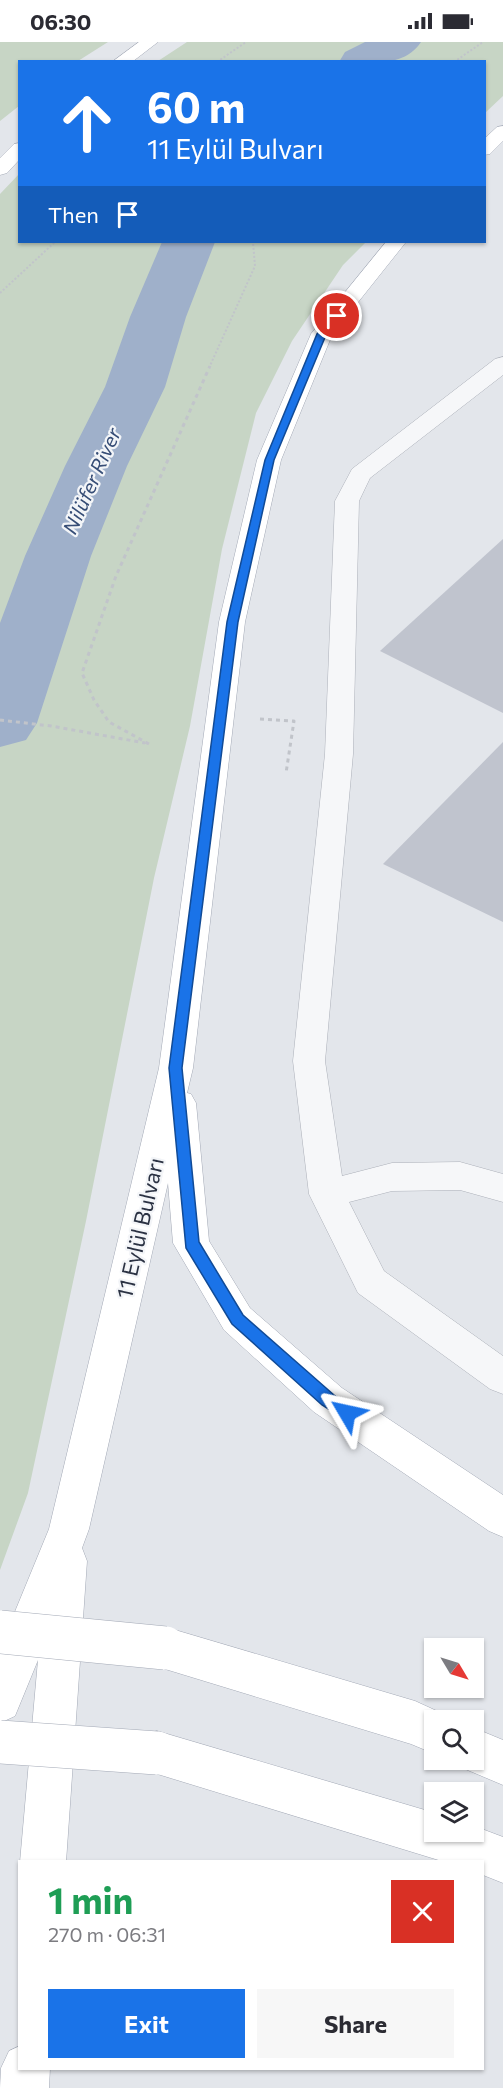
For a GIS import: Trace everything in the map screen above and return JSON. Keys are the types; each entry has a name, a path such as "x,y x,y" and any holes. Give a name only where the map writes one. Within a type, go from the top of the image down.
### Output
{"main road":[{"path":"123,60 150,42"},
{"path":"486,148 503,130"},
{"path":"0,169 18,150"},
{"name":"11 Eylül Bulvarı","path":"0,1701 69,1529 153,1175 176,1068 232,622 270,460 322,334 395,243"},
{"path":"176,1068 191,1243 237,1319 328,1400 503,1518"},
{"path":"42,1860 69,1529"},
{"path":"0,1632 165,1648 424,1727"},
{"path":"0,1742 157,1754 459,1843 503,1860"},
{"path":"484,1754 503,1763"},
{"path":"24,2088 26,2070"}],"lane":[{"path":"503,364 360,474 347,501 339,754 309,1060 327,1194 370,1282 503,1377"},
{"path":"327,1194 392,1177 460,1176 503,1188"}],"path":[{"path":"220,60 246,42"},
{"path":"457,60 483,42"},
{"path":"0,292 54,243"},
{"path":"0,720 51,726 149,744 109,722 94,700 82,673 116,576 255,266 253,243"},
{"path":"285,773 294,721"}],"green space":[{"path":"0,42 108,42 80,60 18,60 18,107 0,121"},
{"path":"187,42 503,42 503,96 486,112 486,60 160,60"},
{"path":"18,175 18,243 365,243 343,265 292,341 256,413 222,549 190,726 154,878 86,1221 28,1493 0,1570 0,194"}],"building":[{"path":"503,539 503,713 380,651"},
{"path":"503,742 503,922 383,864"}],"waterway":[{"name":"Nilüfer River","path":"365,60 399,42"},
{"name":"Nilüfer River","path":"0,723 58,556 96,466 135,387 158,317 188,243"}],"route":[{"path":"337,316 322,334 270,460 232,622 176,1068 191,1243 237,1319 328,1400 347,1413"}]}
